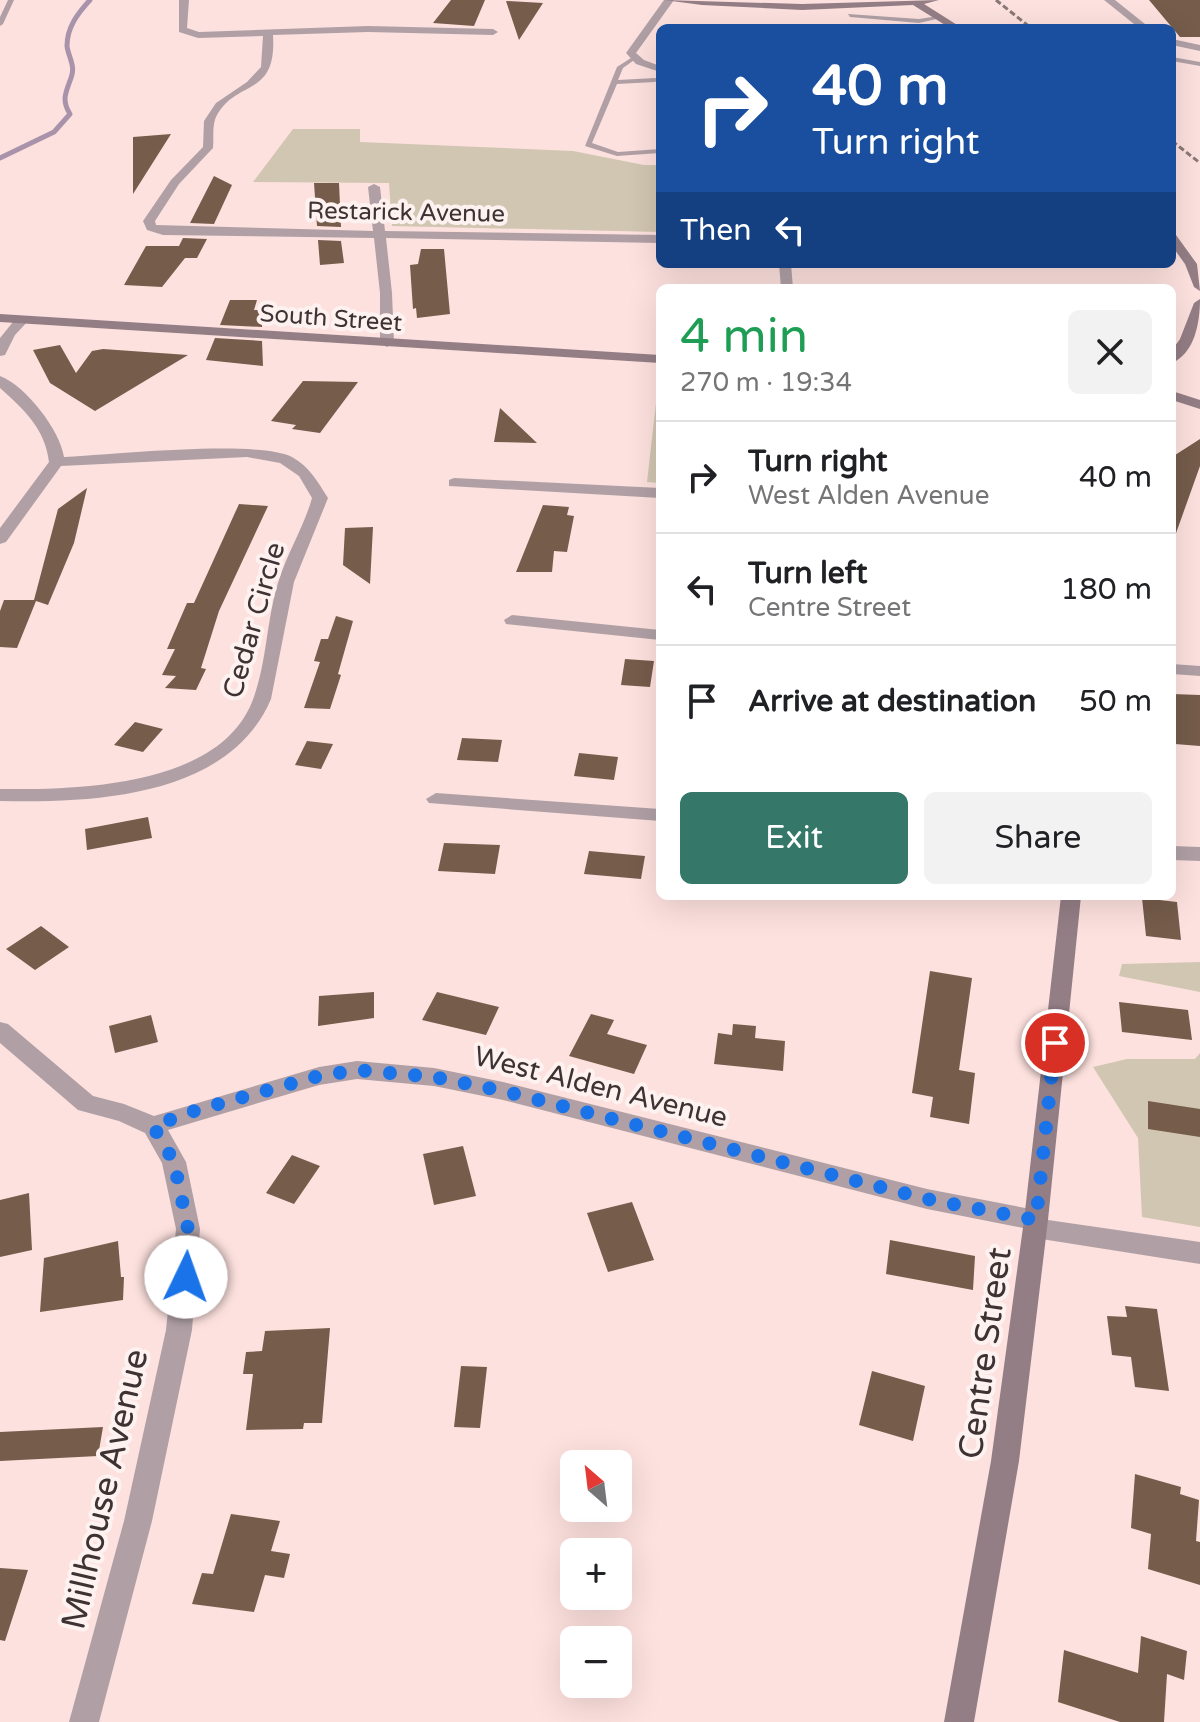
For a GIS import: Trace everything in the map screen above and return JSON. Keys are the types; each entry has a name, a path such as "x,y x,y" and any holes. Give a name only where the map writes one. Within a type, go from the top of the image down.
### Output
{"main road":[{"path":"669,0 846,12 876,3 934,0"},
{"path":"915,2 949,24"},
{"path":"1176,245 1191,264 1200,287"},
{"path":"1176,354 1194,331 1200,303"},
{"name":"South Street","path":"0,318 656,359"},
{"path":"1176,396 1200,405"},
{"name":"Centre Street","path":"959,1722 1005,1461 1036,1224 1071,900"}],"street":[{"path":"184,0 180,22 182,30 188,33 360,29 493,32"},
{"path":"656,75 631,53 669,0"},
{"path":"1109,0 1140,24"},
{"name":"Restarick Avenue","path":"268,33 270,47 261,76 253,85 224,102 213,114 208,148 169,189 149,221 151,227 163,231 656,239"},
{"path":"1176,43 1200,48"},
{"path":"374,187 386,293 387,343"},
{"path":"0,352 9,333 22,320"},
{"path":"0,380 32,409 52,433 57,462 0,539"},
{"name":"Cedar Circle","path":"0,795 43,797 107,792 165,777 214,756 238,740 257,711 285,584 320,498 305,473 284,459 247,453 57,462"},
{"path":"454,483 656,493"},
{"path":"512,620 656,635"},
{"path":"1176,669 1200,671"},
{"path":"436,799 656,815"},
{"path":"1176,853 1200,854"},
{"path":"0,1030 86,1104 124,1113 153,1126"},
{"name":"West Alden Avenue","path":"153,1126 197,1110 319,1076 357,1070 434,1077 503,1091 927,1199 1036,1224 1200,1253"},
{"name":"Millhouse Avenue","path":"84,1722 138,1521 179,1330 186,1277 188,1229 174,1162 153,1126"}],"lane":[{"path":"0,24 11,0"},
{"path":"847,24 846,12 919,21 938,18"},
{"path":"634,58 620,67 588,144 617,154 656,151"},
{"path":"1176,60 1200,64"},
{"path":"613,82 656,76"}],"shaded area":[{"path":"293,129 360,129 360,142 573,151 656,165 656,232 392,226 389,183 253,182"},
{"path":"656,403 656,483 647,482"},
{"path":"1200,962 1200,992 1119,976 1122,964"},
{"path":"1200,1053 1200,1227 1142,1217 1138,1138 1093,1067 1127,1059 1195,1059"}],"building":[{"path":"451,0 485,0 474,26 433,23"},
{"path":"1149,0 1200,0 1200,37 1180,37 1176,32 1176,24 1169,24"},
{"path":"506,1 543,3 519,40"},
{"path":"171,134 133,194 133,137"},
{"path":"214,176 232,185 214,224 190,223"},
{"path":"314,183 339,183 341,227 317,226"},
{"path":"183,238 207,239 197,258 185,258 162,287 124,285 146,246 179,246"},
{"path":"318,240 341,241 344,263 320,265"},
{"path":"421,249 444,249 450,314 417,318 416,308 413,309 410,265 418,264"},
{"path":"230,300 257,300 254,310 262,310 262,327 220,325"},
{"path":"215,338 262,341 263,366 206,360"},
{"path":"60,345 76,373 92,351 103,349 188,355 95,411 50,383 33,350"},
{"path":"303,381 358,382 320,433 292,429 296,425 271,421"},
{"path":"500,408 537,443 494,442"},
{"path":"1200,439 1200,466 1176,533 1176,454"},
{"path":"87,488 74,543 48,605 36,601 17,648 0,647 0,611 4,600 34,600 58,509"},
{"path":"239,504 268,506 219,611 201,668 206,669 196,690 165,688 176,676 162,675 175,649 167,649 187,603 194,603"},
{"path":"543,505 569,507 567,515 574,516 567,552 554,551 552,572 516,572"},
{"path":"373,527 370,584 343,565 345,528"},
{"path":"336,616 353,621 330,709 304,708 320,662 314,661 321,639 328,639"},
{"path":"625,659 654,661 650,687 621,685"},
{"path":"1176,694 1200,695 1200,746 1176,744"},
{"path":"135,722 163,729 143,752 114,745"},
{"path":"462,738 502,740 498,762 457,760"},
{"path":"307,741 333,744 321,769 295,765"},
{"path":"579,753 618,757 614,780 574,776"},
{"path":"148,817 152,838 87,850 85,829"},
{"path":"444,843 500,845 495,874 438,871"},
{"path":"589,851 645,856 641,879 584,874"},
{"path":"1142,900 1177,902 1181,940 1146,936"},
{"path":"41,926 69,947 35,970 6,949"},
{"path":"930,971 972,978 959,1070 975,1073 969,1124 930,1117 933,1097 912,1093"},
{"path":"374,992 374,1018 318,1026 319,996"},
{"path":"437,992 499,1007 486,1035 422,1020"},
{"path":"1119,1002 1188,1010 1192,1040 1122,1032"},
{"path":"591,1014 614,1020 607,1034 647,1045 634,1074 569,1056"},
{"path":"151,1015 158,1042 115,1053 109,1026"},
{"path":"733,1024 756,1026 755,1038 785,1041 783,1071 714,1064 718,1033 732,1035"},
{"path":"1148,1101 1200,1109 1200,1137 1148,1129"},
{"path":"463,1146 476,1196 434,1205 423,1154"},
{"path":"292,1155 320,1166 294,1204 266,1193"},
{"path":"29,1193 32,1250 0,1257 0,1200"},
{"path":"632,1202 654,1260 608,1272 587,1213"},
{"path":"890,1240 975,1256 973,1290 886,1274"},
{"path":"118,1241 121,1277 124,1277 123,1300 40,1312 44,1258"},
{"path":"1125,1306 1157,1309 1169,1391 1135,1387 1131,1357 1112,1355 1107,1316 1127,1317"},
{"path":"330,1328 322,1423 304,1423 303,1429 246,1430 253,1374 243,1374 246,1352 262,1351 265,1331"},
{"path":"461,1366 487,1367 480,1428 454,1427"},
{"path":"872,1371 925,1386 913,1441 859,1425"},
{"path":"103,1427 98,1456 0,1461 0,1432"},
{"path":"1135,1474 1181,1487 1180,1494 1199,1500 1196,1541 1200,1542 1200,1585 1148,1569 1151,1534 1131,1528"},
{"path":"231,1514 280,1521 271,1551 290,1554 284,1578 265,1575 254,1612 192,1604 202,1573 213,1574"},
{"path":"0,1568 28,1570 5,1641 0,1640"},
{"path":"1141,1636 1187,1651 1184,1680 1167,1674 1164,1722 1120,1722 1058,1702 1064,1650 1138,1673"}],"waterway":[{"path":"0,158 54,132 70,114 65,100 73,69 67,39 74,21 90,0"}],"railway":[{"path":"996,0 1026,24"},
{"path":"1176,144 1200,163"}],"route":[{"path":"186,1277 188,1229 174,1162 153,1126 197,1110 319,1076 357,1070 434,1077 503,1091 927,1199 1036,1220 1055,1043"}]}
